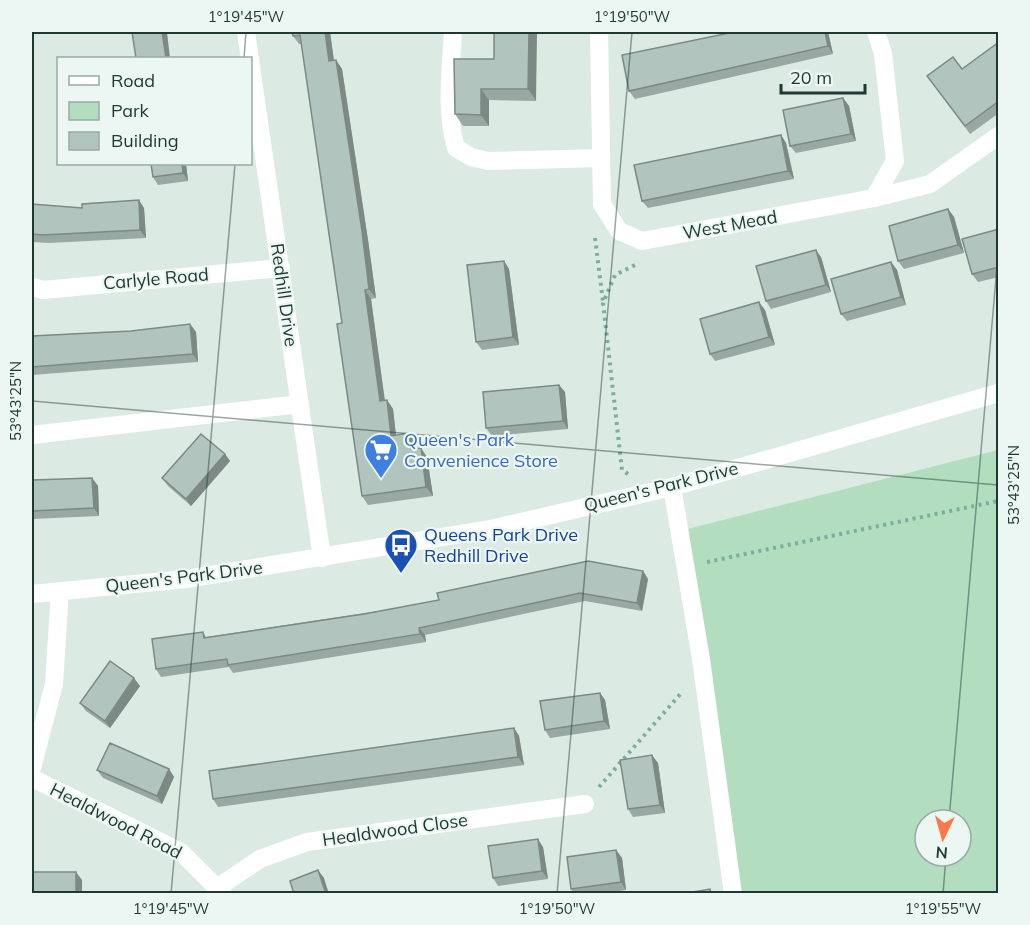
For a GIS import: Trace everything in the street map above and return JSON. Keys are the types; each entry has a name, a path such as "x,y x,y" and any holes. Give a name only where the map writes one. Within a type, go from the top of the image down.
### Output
{"street":[{"name":"Redhill Drive","path":"246,32 250,57"},
{"path":"453,32 450,103 451,129 456,148 471,157 488,161 601,158"},
{"path":"599,32 602,204 619,231 642,241"},
{"path":"874,198 895,161 883,53 876,32"},
{"name":"Redhill Drive","path":"252,72 322,558"},
{"name":"West Mead","path":"642,241 874,198 930,184 999,136"},
{"name":"Carlyle Road","path":"32,287 43,290 281,268"},
{"name":"Queen's Park Drive","path":"32,594 186,579 492,529 663,488 999,393"},
{"path":"32,435 300,404"},
{"path":"663,488 686,567 733,894"},
{"path":"32,768 54,684 60,591"},
{"name":"Healdwood Road","path":"32,778 181,852 220,891"},
{"name":"Healdwood Close","path":"220,891 260,859 307,842 585,804"}],"path":[{"path":"602,204 594,232 622,471 663,488"},
{"path":"603,303 615,275 638,264 642,241"},
{"path":"686,567 999,501"},
{"path":"585,804 686,688"}],"green space":[{"path":"998,450 998,893 732,893 676,532"}],"building":[{"path":"132,32 162,32 166,57 136,57"},
{"path":"292,32 325,32 329,61 336,60 362,231 369,289 365,290 380,401 387,400 391,436 409,433 411,449 421,448 426,487 362,496 337,324 342,323 300,35 293,36"},
{"path":"494,32 529,32 528,89 481,89 481,115 455,114 454,59 494,59"},
{"path":"734,32 825,32 828,46 629,91 622,55"},
{"path":"999,42 999,101 965,126 927,76 953,57 962,69"},
{"path":"843,98 851,134 790,146 783,110"},
{"path":"781,135 788,171 642,201 634,165"},
{"path":"151,165 182,165 183,173 153,177"},
{"path":"139,200 140,230 32,234 32,204 82,208 82,204"},
{"path":"948,209 958,245 898,261 889,226"},
{"path":"999,229 999,267 972,274 962,239"},
{"path":"816,250 826,285 766,301 756,266"},
{"path":"504,261 513,337 476,342 467,265"},
{"path":"891,262 901,297 841,314 831,279"},
{"path":"759,302 769,337 710,354 700,319"},
{"path":"190,324 193,354 32,367 32,336 131,331"},
{"path":"559,385 563,421 486,428 483,392"},
{"path":"201,434 225,454 186,499 162,478"},
{"path":"92,478 94,508 32,511 33,480"},
{"path":"588,561 643,571 637,603 580,593 419,628 420,634 228,665 227,659 156,669 152,639 203,632 204,638 364,614 439,600 437,593"},
{"path":"110,661 134,678 105,721 80,703"},
{"path":"600,693 604,721 545,730 540,701"},
{"path":"514,728 518,757 213,799 209,771"},
{"path":"110,743 169,769 157,796 97,770"},
{"path":"652,755 660,805 628,809 620,760"},
{"path":"538,839 542,871 493,878 488,846"},
{"path":"616,850 621,882 571,889 567,857"},
{"path":"318,870 326,894 294,894 290,881"},
{"path":"32,872 76,872 76,894 32,894"},
{"path":"710,889 711,894 681,894"}],"place":[{"name":"Queen's Park Convenience Store","path":"381,479"},
{"name":"Queens Park Drive Redhill Drive","path":"401,574"}]}
